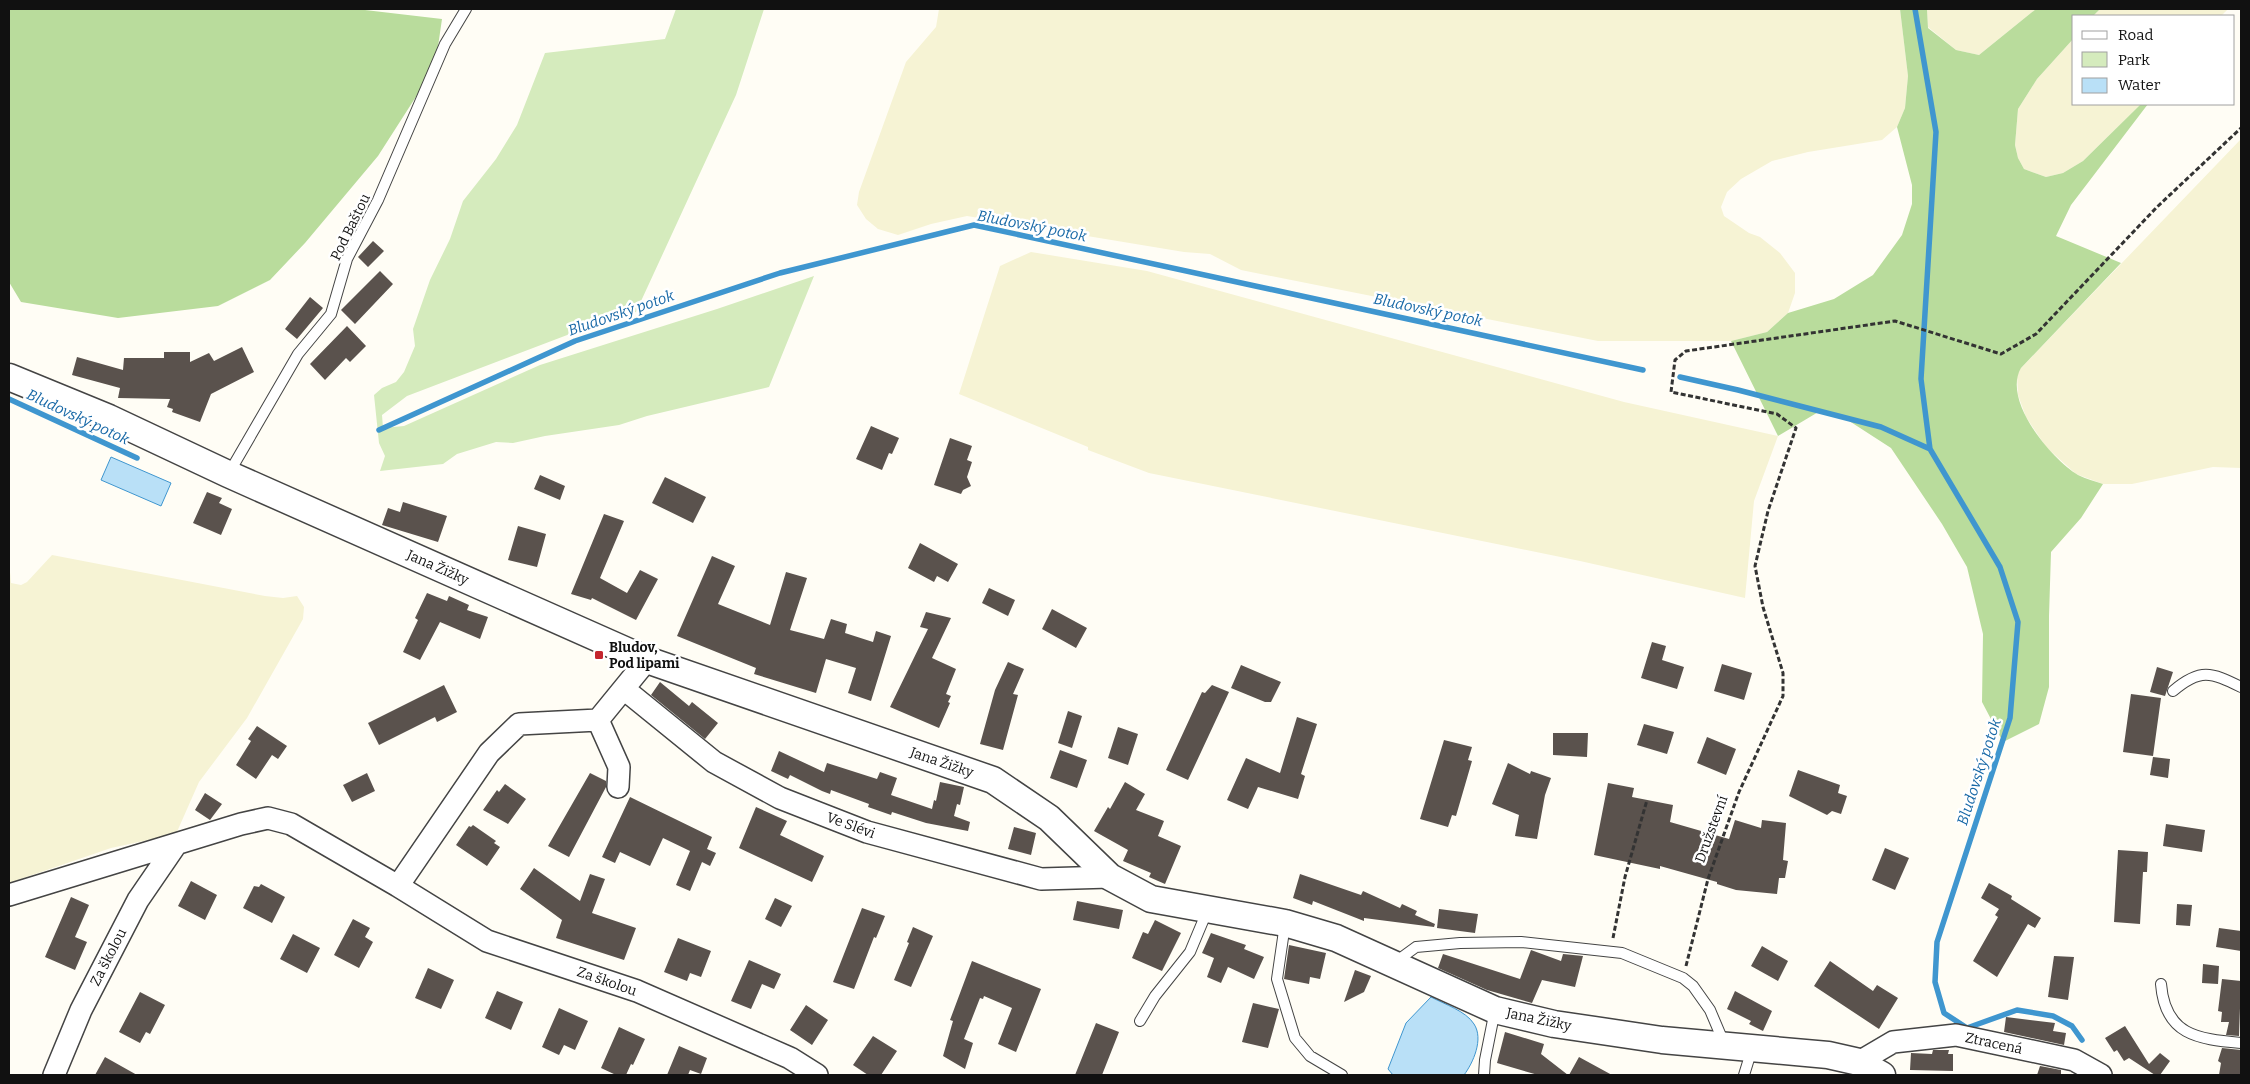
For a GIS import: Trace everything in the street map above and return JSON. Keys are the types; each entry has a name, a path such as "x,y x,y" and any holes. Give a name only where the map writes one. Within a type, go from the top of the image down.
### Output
{"street":[{"name":"Jana Žižky","path":"9,376 110,418 228,474 647,660 993,780 1048,818 1110,877 1152,899 1285,923 1336,938 1495,1010 1564,1025 1662,1040 1828,1055 1859,1062 1882,1075"},
{"path":"398,886 489,753 519,724 598,720 647,660"},
{"name":"Ve Slévi","path":"624,689 714,762 780,798 858,829 1041,879 1110,877"},
{"path":"598,720 619,767 618,787"},
{"name":"Za školou","path":"9,895 175,846 241,824 268,818 291,824 398,886 487,941 637,991 790,1058 817,1075"},
{"name":"Za školou","path":"54,1075 81,1010 138,900 175,846"},
{"name":"Ztracená","path":"1859,1062 1893,1042 1956,1035 2074,1060 2101,1075"}],"lane":[{"name":"Pod Baštou","path":"228,474 298,354 331,314 347,260 378,200 445,44 466,9"},
{"path":"2173,691 2193,676 2206,673 2221,677 2241,687"},
{"path":"1140,1020 1155,996 1190,952 1209,908"},
{"path":"1285,923 1277,979 1295,1038 1310,1056 1342,1075"},
{"path":"1393,964 1416,947 1460,943 1521,942 1622,953 1682,978 1693,986 1710,1010 1725,1045"},
{"path":"2161,984 2162,1002 2168,1015 2176,1024 2190,1034 2241,1043"},
{"path":"1484,1075 1485,1060 1495,1010"},
{"path":"1744,1075 1752,1048"}],"path":[{"name":"Družstevní","path":"1682,978 1708,879 1739,792 1783,696 1783,673 1762,607 1755,566 1768,511 1796,428 1777,414 1671,392 1675,360 1686,351 1896,321 2000,354 2036,334 2157,207 2241,128"},
{"path":"1610,951 1625,877 1646,800"}],"shaded area":[{"path":"939,9 1900,9 1908,76 1905,108 1897,127 1882,140 1808,152 1772,161 1741,179 1727,192 1721,207 1724,216 1749,233 1760,237 1780,253 1795,273 1795,293 1788,313 1767,332 1731,341 1598,341 1241,270 1210,254 1184,252 967,216 931,224 898,235 878,229 866,219 857,205 859,192 906,62 936,27"},
{"path":"1927,9 2036,9 1979,55 1956,50 1928,27"},
{"path":"2100,9 2228,9 2222,15 2094,15"},
{"path":"2072,40 2072,105 2140,105 2083,161 2063,173 2046,177 2024,169 2018,158 2015,145 2018,109 2037,79"},
{"path":"2241,139 2241,468 2213,467 2132,484 2103,484 2076,474 2046,447 2026,417 2018,395 2017,375 2021,368"},
{"path":"1031,252 1147,271 1624,402 1778,436 1754,501 1745,598 1580,561 1149,473 1088,450 1088,447 959,394 1000,266"},
{"path":"52,555 265,596 283,598 297,596 304,607 303,619 247,718 199,782 176,834 111,848 9,883 9,561 11,583 21,585 27,582"}],"green space":[{"path":"9,9 365,10 442,19 435,67 378,156 305,243 270,280 218,306 118,318 21,302 9,282"},
{"path":"676,9 764,9 736,95 636,312 612,318 407,396 382,415 383,428 404,426 540,365 814,276 769,387 647,416 619,425 545,436 513,443 496,442 457,454 443,464 380,471 385,456 379,443 374,395 382,388 396,382 404,372 415,346 413,329 430,280 450,239 463,201 496,159 517,125 545,53 665,39"},
{"path":"1900,9 1927,9 1928,28 1956,50 1979,55 2036,9 2100,9 2094,15 2072,15 2072,40 2037,79 2018,109 2015,145 2018,158 2024,169 2046,177 2063,173 2083,161 2140,105 2147,105 2071,205 2056,236 2121,263 2021,368 2017,381 2018,396 2024,412 2032,428 2043,443 2067,467 2078,475 2103,484 2081,518 2051,552 2049,687 2039,724 2003,742 1982,702 1983,634 1967,567 1942,524 1891,448 1843,417 1820,411 1778,436 1731,341 1767,332 1788,313 1834,299 1873,275 1902,235 1912,204 1912,185 1897,127 1905,108 1908,76"}],"water":[{"path":"111,457 171,483 161,506 101,480"},
{"path":"1431,997 1466,1015 1474,1024 1477,1030 1478,1044 1471,1064 1464,1075 1393,1075 1388,1069 1406,1023"}],"building":[{"path":"373,241 384,251 368,267 358,257"},
{"path":"380,271 393,284 355,324 341,310"},
{"path":"310,297 323,308 297,339 285,329"},
{"path":"347,326 366,346 350,362 346,358 325,380 310,364"},
{"path":"242,347 254,372 211,394 200,422 172,412 173,409 167,407 170,399 118,398 120,388 72,375 77,357 123,370 124,358 164,358 164,352 190,352 190,362 209,353 214,361"},
{"path":"871,426 899,438 892,454 889,453 882,470 856,459"},
{"path":"950,438 972,446 967,460 972,462 967,477 971,486 963,490 961,494 934,485"},
{"path":"540,475 565,486 560,500 534,489"},
{"path":"665,477 706,497 693,523 652,503"},
{"path":"207,492 222,498 219,503 232,509 221,535 193,523"},
{"path":"403,502 447,516 438,542 382,525 388,508 400,512"},
{"path":"604,514 624,521 600,578 627,593 640,570 658,579 636,620 592,598 591,600 571,594"},
{"path":"518,526 546,534 537,567 508,560"},
{"path":"920,543 958,564 948,582 937,576 934,582 908,568"},
{"path":"712,556 735,566 718,604 770,625 786,572 807,578 790,630 824,639 831,619 847,624 845,633 873,642 876,631 891,636 871,701 848,693 856,668 826,659 816,693 754,674 756,668 677,636"},
{"path":"989,588 1015,600 1008,616 982,603"},
{"path":"427,593 447,601 449,596 469,605 467,610 488,617 480,639 440,622 420,660 403,652 418,620 415,618"},
{"path":"1052,609 1087,628 1076,648 1042,629"},
{"path":"926,612 951,618 932,658 956,669 946,694 951,696 948,702 950,703 939,728 890,707 928,629 920,627"},
{"path":"1652,642 1666,646 1662,660 1684,667 1677,689 1641,678"},
{"path":"1008,662 1024,669 1013,694 1018,695 1003,750 980,744 995,690"},
{"path":"1722,664 1752,673 1744,700 1714,691"},
{"path":"1241,665 1281,682 1271,702 1265,702 1231,688"},
{"path":"2157,667 2173,672 2165,696 2150,692"},
{"path":"660,682 689,706 692,702 718,723 705,739 651,695"},
{"path":"444,685 457,712 437,722 435,717 379,745 368,723"},
{"path":"1212,685 1229,692 1188,780 1166,770 1202,692 1205,693"},
{"path":"2131,694 2161,698 2153,756 2123,752"},
{"path":"1068,711 1082,716 1072,748 1058,743"},
{"path":"1297,717 1317,724 1301,774 1305,776 1298,799 1258,787 1248,809 1227,800 1246,758 1280,773"},
{"path":"1644,724 1674,732 1667,754 1637,745"},
{"path":"257,726 287,746 278,759 272,755 256,779 236,765 251,741 248,739"},
{"path":"1118,727 1138,734 1128,765 1108,758"},
{"path":"1553,733 1588,733 1587,757 1553,755"},
{"path":"1707,737 1736,749 1726,775 1697,763"},
{"path":"1444,740 1472,747 1468,760 1472,761 1456,816 1452,815 1448,827 1420,819"},
{"path":"1060,750 1087,760 1077,788 1050,778"},
{"path":"779,751 824,772 827,763 877,779 880,772 897,778 891,795 932,809 934,800 936,801 940,782 964,787 960,805 957,804 954,816 970,822 968,831 926,823 892,812 891,815 868,807 869,804 831,790 830,794 822,791 790,775 788,779 771,771"},
{"path":"2153,757 2170,759 2168,778 2150,775"},
{"path":"1508,763 1530,774 1531,771 1551,778 1545,795 1537,839 1515,836 1519,815 1492,804"},
{"path":"1798,770 1840,785 1838,793 1847,796 1841,814 1832,811 1827,815 1789,796"},
{"path":"367,773 375,791 352,802 343,785"},
{"path":"590,773 606,781 606,787 569,857 548,846"},
{"path":"1125,782 1145,794 1136,810 1164,821 1158,836 1181,846 1165,884 1149,877 1151,873 1123,861 1128,850 1094,831 1108,807 1110,809"},
{"path":"1608,783 1634,788 1632,797 1673,805 1670,822 1729,839 1735,820 1761,828 1762,820 1786,823 1783,860 1788,861 1785,878 1779,878 1777,894 1736,890 1717,884 1717,882 1660,866 1660,869 1594,855"},
{"path":"505,784 526,799 508,824 483,810 497,790 499,792"},
{"path":"205,793 222,804 210,820 195,810"},
{"path":"630,797 712,837 707,849 716,853 710,866 702,862 690,891 676,885 690,851 663,838 650,866 620,852 615,863 602,857"},
{"path":"756,807 787,821 780,835 824,856 812,882 739,848"},
{"path":"2166,824 2205,830 2202,852 2163,846"},
{"path":"473,825 496,841 494,843 500,847 487,866 456,845 469,826"},
{"path":"1014,827 1036,833 1031,855 1008,849"},
{"path":"1885,848 1909,858 1895,890 1872,880"},
{"path":"2118,850 2148,852 2147,872 2143,872 2140,924 2114,922"},
{"path":"534,868 580,901 590,874 605,879 592,913 636,928 624,960 556,938 562,920 520,889"},
{"path":"1300,874 1361,895 1363,891 1400,908 1402,904 1417,911 1415,915 1435,924 1434,927 1364,918 1364,921 1313,901 1312,905 1293,898"},
{"path":"191,881 217,895 205,920 178,906"},
{"path":"1989,883 2012,896 2011,899 2041,918 2035,928 2028,924 1997,977 1973,961 1998,917 1995,915 1999,909 1981,898"},
{"path":"261,884 285,897 272,923 243,908 254,886 259,887"},
{"path":"71,897 89,905 75,937 87,942 75,970 45,957"},
{"path":"775,898 792,906 781,927 765,919"},
{"path":"1077,901 1123,910 1119,929 1073,920"},
{"path":"2177,904 2192,905 2190,926 2176,925"},
{"path":"862,908 885,916 876,938 874,937 854,989 833,982"},
{"path":"1439,909 1478,914 1475,933 1437,928"},
{"path":"353,919 370,928 365,937 373,942 359,968 334,955"},
{"path":"1155,920 1181,933 1162,971 1132,958 1143,932 1148,934"},
{"path":"913,927 933,936 911,987 894,980 909,943 907,942"},
{"path":"2219,928 2241,931 2241,951 2216,947"},
{"path":"1211,933 1246,945 1244,949 1264,957 1254,979 1228,967 1221,983 1207,977 1214,958 1202,953"},
{"path":"293,934 320,948 307,973 280,959"},
{"path":"678,938 711,951 701,977 690,973 687,981 664,972"},
{"path":"1289,945 1326,953 1320,979 1310,977 1309,984 1284,979"},
{"path":"1762,946 1788,961 1778,981 1751,966"},
{"path":"1531,950 1561,961 1563,954 1583,956 1575,987 1542,980 1532,1003 1487,990 1438,968 1443,954 1520,979"},
{"path":"2054,956 2074,957 2068,1000 2048,997"},
{"path":"749,960 781,974 774,989 762,984 751,1009 731,1001"},
{"path":"972,961 1041,989 1016,1052 998,1044 1012,1008 984,996 983,999 980,998 964,1039 973,1043 965,1069 943,1056 953,1021 950,1020"},
{"path":"1830,961 1873,991 1877,985 1898,998 1879,1029 1814,986"},
{"path":"2203,964 2219,966 2218,984 2202,983"},
{"path":"428,968 454,980 441,1009 415,998"},
{"path":"1355,970 1371,976 1364,992 1344,1002"},
{"path":"2222,979 2241,981 2239,1036 2226,1035 2229,1022 2221,1022 2222,1012 2218,1011"},
{"path":"497,991 523,1002 511,1030 485,1018"},
{"path":"1735,991 1772,1011 1763,1031 1749,1024 1751,1021 1727,1009"},
{"path":"140,992 165,1005 150,1034 146,1032 140,1043 119,1032"},
{"path":"1253,1003 1279,1009 1268,1048 1242,1042"},
{"path":"806,1005 828,1020 812,1045 790,1030"},
{"path":"559,1008 588,1021 575,1050 564,1045 559,1055 542,1047"},
{"path":"2006,1017 2055,1023 2053,1031 2066,1033 2064,1045 2004,1032"},
{"path":"1096,1023 1119,1032 1102,1075 1075,1075"},
{"path":"2125,1026 2149,1064 2160,1053 2170,1061 2160,1075 2155,1075 2129,1058 2124,1061 2117,1050 2114,1052 2105,1038"},
{"path":"619,1027 645,1039 633,1065 631,1064 626,1075 616,1075 601,1068"},
{"path":"1505,1032 1544,1044 1541,1054 1568,1075 1538,1075 1497,1063"},
{"path":"873,1036 897,1051 881,1075 868,1075 853,1065"},
{"path":"679,1046 707,1058 701,1074 690,1070 688,1075 667,1075"},
{"path":"2222,1048 2241,1050 2241,1075 2219,1075 2221,1063 2218,1061"},
{"path":"1933,1050 1949,1050 1948,1054 1953,1054 1953,1071 1910,1070 1911,1053 1932,1054"},
{"path":"105,1057 137,1075 95,1075"},
{"path":"1579,1057 1612,1075 1569,1075"},
{"path":"2040,1066 2061,1070 2061,1075 2037,1075"}],"waterway":[{"path":"1915,9 1936,132 1921,379 1930,449"},
{"name":"Bludovský potok","path":"379,430 575,341 780,273 974,225 1643,370"},
{"name":"Bludovský potok","path":"1680,377 1881,427 1930,449 2000,567 2018,622 2010,718 1937,942 1935,982 1944,1013 1967,1028 2017,1010 2053,1016 2072,1026 2082,1040"},
{"name":"Bludovský potok","path":"9,399 137,458"}],"place":[{"name":"Bludov, Pod lipami","path":"599,655"}]}
